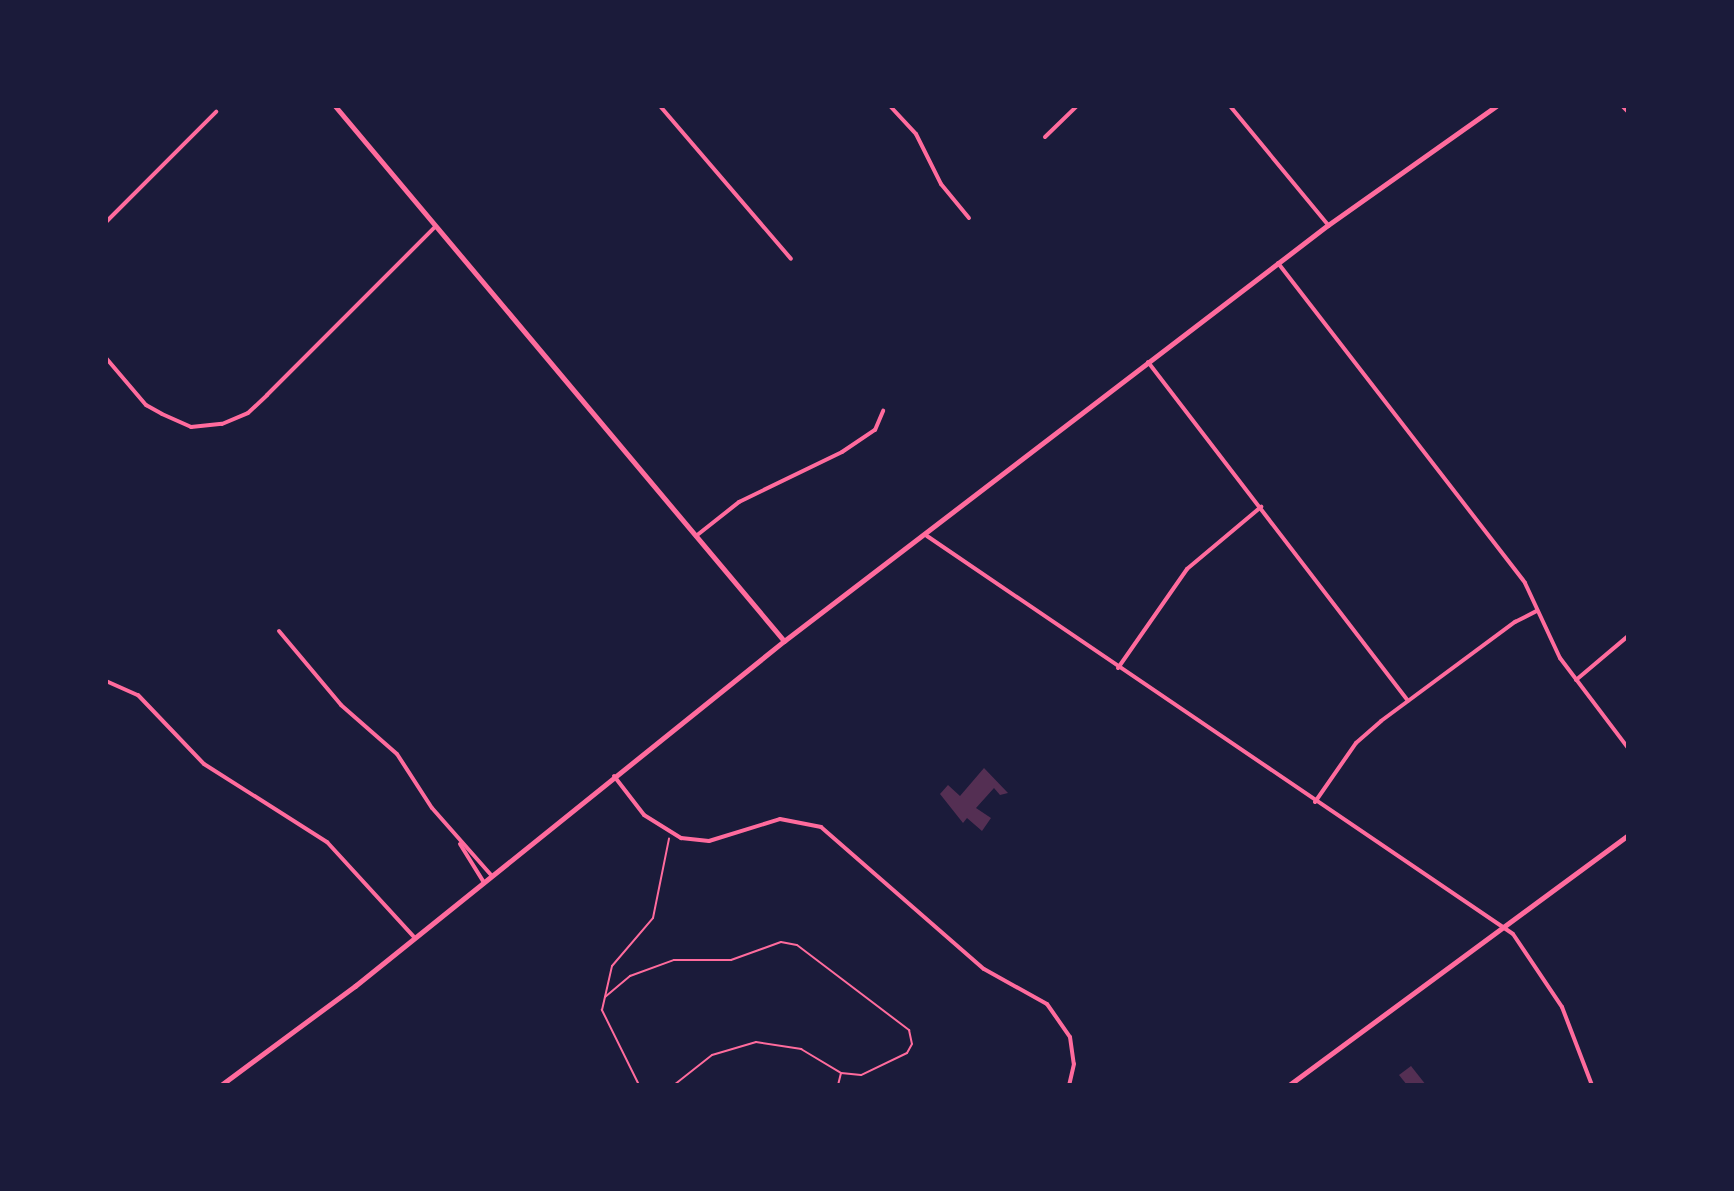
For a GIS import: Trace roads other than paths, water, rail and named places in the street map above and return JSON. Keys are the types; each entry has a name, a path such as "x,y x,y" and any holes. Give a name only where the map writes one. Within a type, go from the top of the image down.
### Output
{"street":[{"path":"335,106 784,641"},
{"path":"890,106 916,134 946,192 969,218"},
{"path":"1045,137 1077,106"},
{"path":"1230,106 1328,225"},
{"path":"221,1085 415,938 784,641 927,536 1328,225 1496,106"},
{"path":"1623,106 1628,111"},
{"path":"663,107 791,259"},
{"path":"106,222 216,112"},
{"path":"106,358 146,405 191,427 222,424 258,404 435,227"},
{"path":"1278,263 1525,583 1537,611 1576,680 1628,748"},
{"path":"1148,362 1408,701"},
{"path":"696,536 739,502 842,452 875,430 883,411"},
{"path":"1118,668 1187,569 1261,507"},
{"path":"927,536 1499,928 1513,934 1546,979 1592,1085"},
{"path":"1315,802 1356,743 1515,622 1537,611"},
{"path":"279,631 341,705 397,754 460,842 483,881"},
{"path":"1576,680 1628,636"},
{"path":"106,681 138,695 204,764 327,842 415,938"},
{"path":"614,776 644,815 670,834 709,841 780,819 821,827 984,969 1047,1004 1070,1037 1074,1064 1069,1085"},
{"path":"1289,1085 1628,835"},
{"path":"460,842 491,875"}]}
